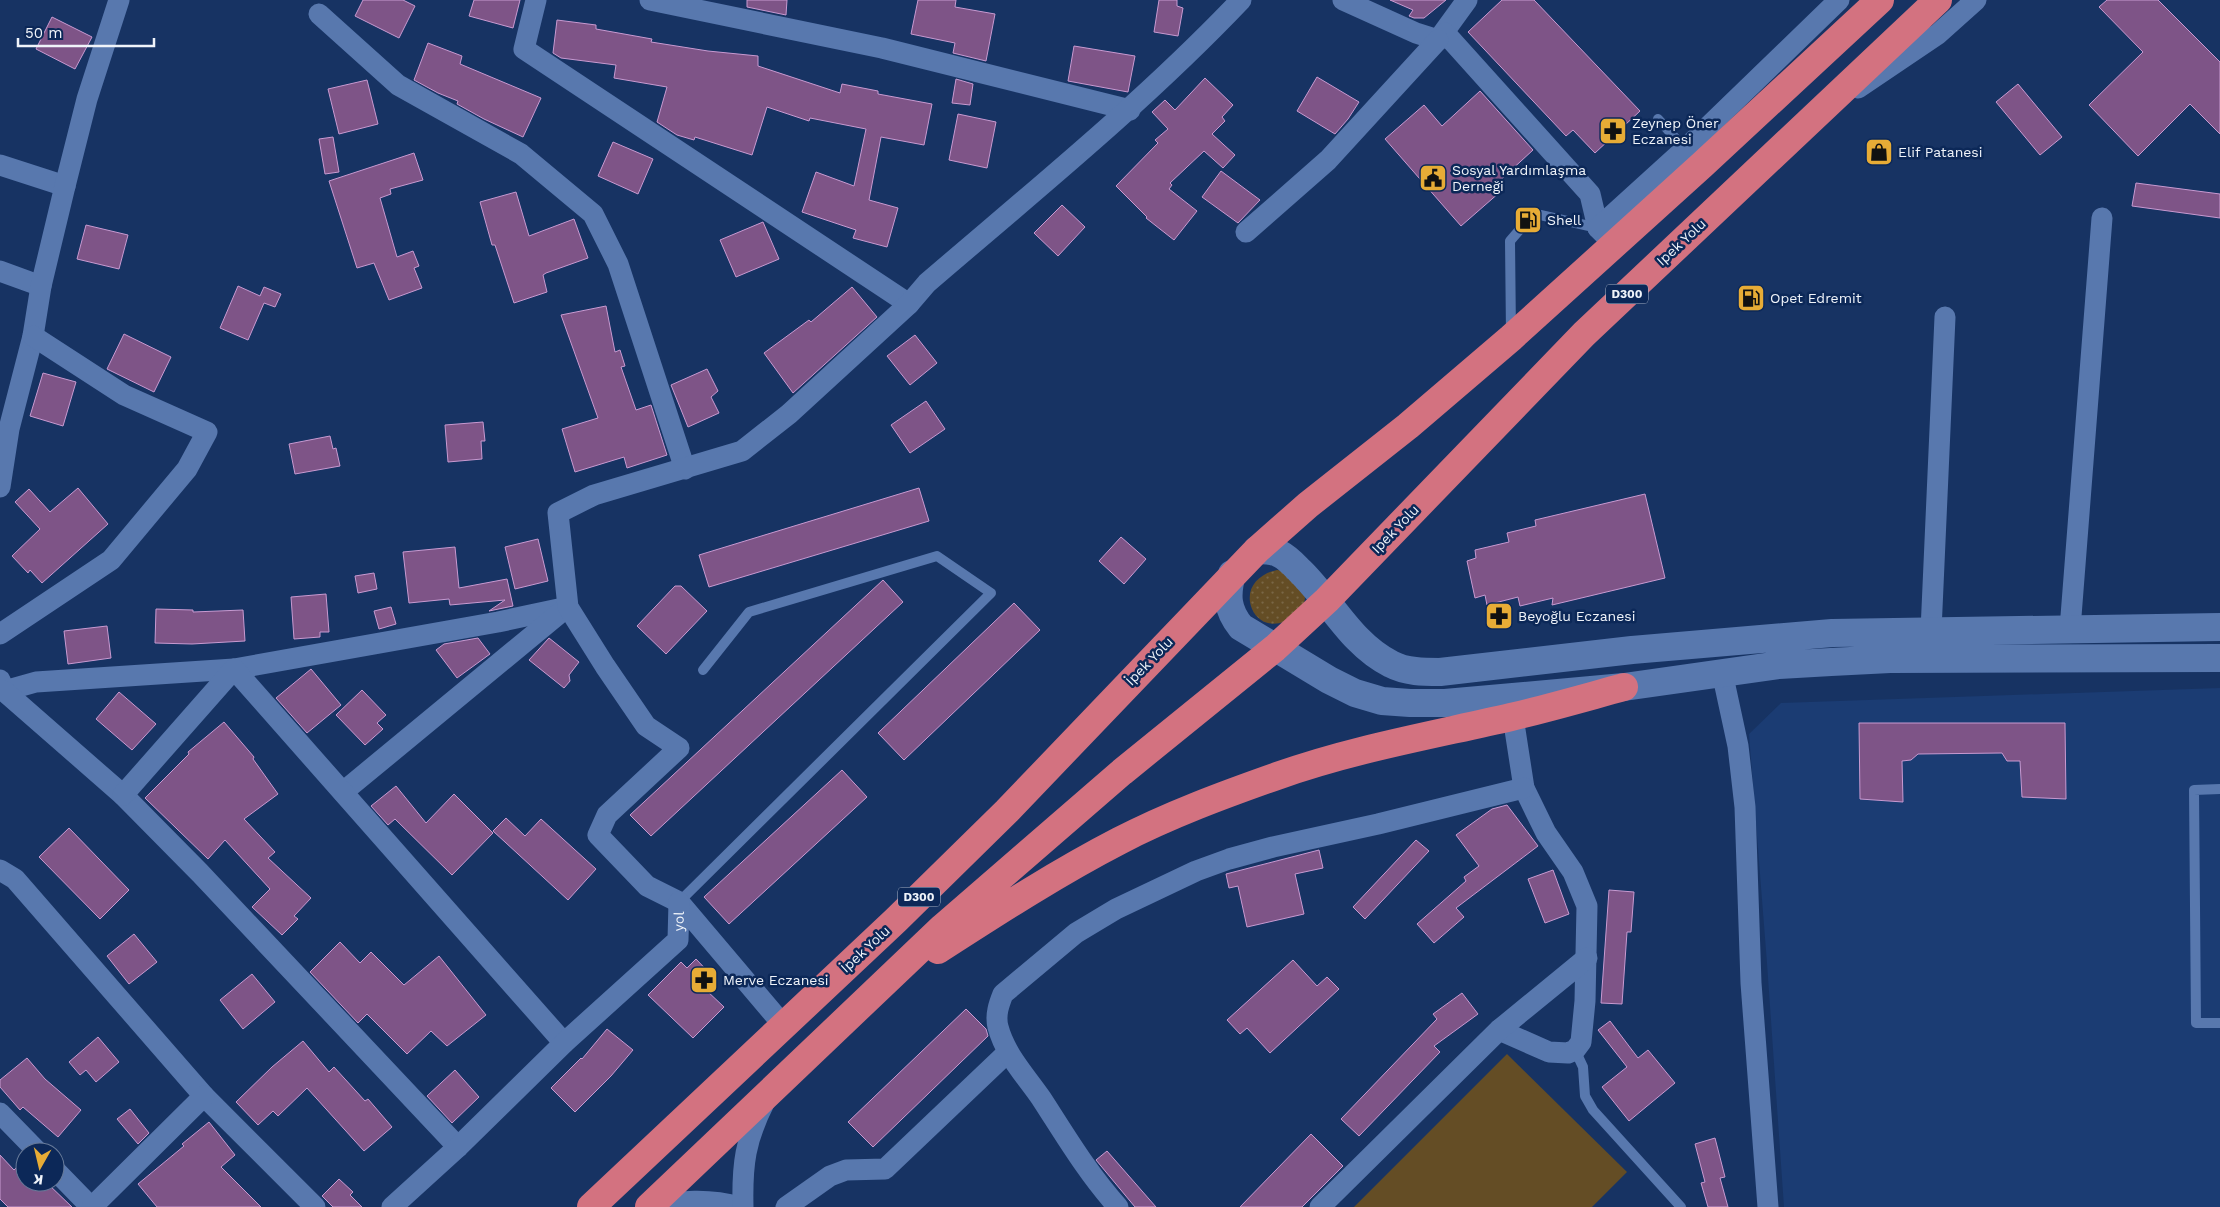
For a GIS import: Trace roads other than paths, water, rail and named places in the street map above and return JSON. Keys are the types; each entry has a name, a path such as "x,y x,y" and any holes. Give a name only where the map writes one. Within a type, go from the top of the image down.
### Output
{"highway":[{"path":"1232,574 1308,504 1408,426 1511,338 1606,236 1693,157 1880,0"},
{"name":"Ipek Yolu","path":"1327,600 1584,334 1938,0"},
{"name":"İpek Yolu","path":"592,1207 784,1026 1007,811 1232,574"},
{"path":"1275,648 1327,600"},
{"name":"D300","path":"649,1207 943,928 1122,772 1275,648"},
{"path":"881,988 1027,894 1119,841 1173,816 1278,776 1330,760 1406,740 1513,717 1624,687"}],"main road":[{"path":"1257,550 1270,550 1290,561 1327,600 1351,633 1372,652 1392,665 1425,672 1440,672 1632,650 1840,633 2220,627"},
{"path":"1232,574 1228,599 1232,616 1241,627 1329,680 1355,693 1382,701 1445,703 1624,687 1779,665 1890,659 2220,658"}],"street":[{"path":"536,0 524,49 909,304"},
{"path":"650,0 882,48 1130,110"},
{"path":"784,1026 679,902 647,886 598,835 607,815 679,748 646,726 568,607 558,513 594,495 742,451 789,414 909,304 927,283 1130,110 1242,0"},
{"path":"1343,0 1416,33 1441,36 1590,194 1606,236"},
{"path":"1246,232 1328,160 1441,36 1467,0"},
{"path":"1693,157 1839,0"},
{"path":"1810,121 1938,34 1976,0"},
{"path":"0,487 5,428 33,336 41,286 65,186 115,1"},
{"path":"319,14 398,84 521,154 593,214 618,264 685,469"},
{"path":"0,165 65,186"},
{"path":"2070,629 2102,218"},
{"path":"0,271 41,286"},
{"path":"1931,631 1945,317"},
{"path":"0,634 111,560 187,469 206,432 124,395 33,336"},
{"path":"1,687 36,682 234,668 498,622 568,607"},
{"path":"343,792 568,607"},
{"path":"234,668 564,1043 392,1207"},
{"path":"123,795 234,668"},
{"path":"1722,672 1738,746 1744,807 1751,983 1768,1207"},
{"path":"1,687 123,795 200,873 458,1146"},
{"path":"1499,1030 1549,1052 1568,1053 1575,1050 1581,1042 1584,1033 1587,906 1573,872 1535,814 1524,788 1513,717"},
{"path":"1118,1207 1078,1156 1008,1052 997,1017 998,1006 1003,994 1076,933 1116,909 1196,872 1229,859 1273,847 1378,824 1524,788"},
{"path":"0,870 15,879 204,1096 315,1207"},
{"name":"yol","path":"564,1043 678,940 679,902"},
{"path":"1320,1207 1499,1030 1587,958"},
{"path":"786,1207 830,1176 846,1170 885,1169 1008,1052"},
{"path":"743,1207 742,1173 746,1152 752,1127 769,1094"},
{"path":"65,1180 91,1207 204,1096"},
{"path":"0,1113 28,1142"},
{"path":"649,1207 696,1200 721,1201 739,1207"}],"lane":[{"path":"1658,120 1693,157"},
{"path":"1511,338 1510,241 1528,220 1536,214 1606,236"},
{"path":"679,902 991,593 937,556 749,612 703,670"},
{"path":"2220,789 2194,790 2196,1023 2220,1023"},
{"path":"1575,1050 1583,1067 1585,1096 1593,1110 1681,1207"}],"place":[{"name":"Zeynep Öner Eczanesi","path":"1613,131"},
{"name":"Elif Patanesi","path":"1879,152"},
{"name":"Sosyal Yardımlaşma Derneği","path":"1433,178"},
{"name":"Shell","path":"1528,220"},
{"name":"Opet Edremit","path":"1751,298"},
{"name":"Beyoğlu Eczanesi","path":"1499,616"},
{"name":"Merve Eczanesi","path":"704,980"}]}
